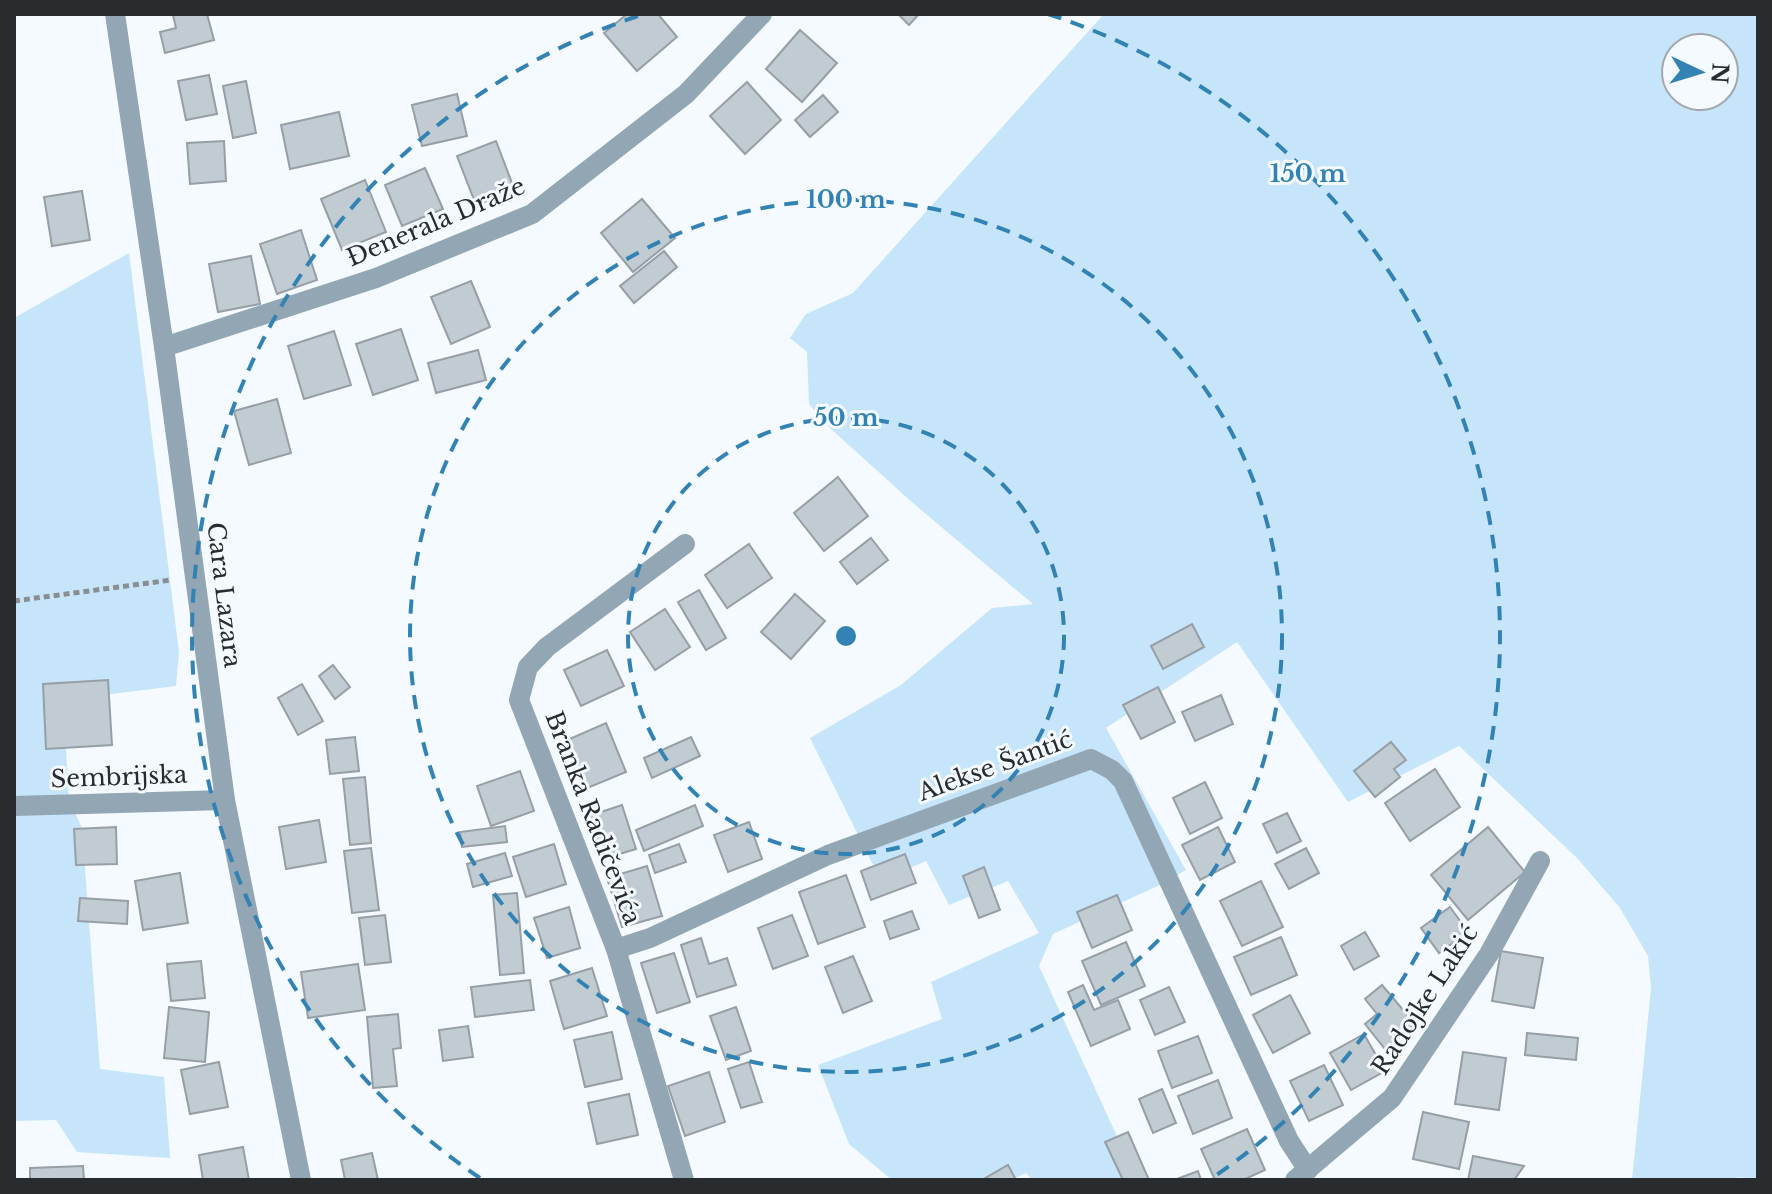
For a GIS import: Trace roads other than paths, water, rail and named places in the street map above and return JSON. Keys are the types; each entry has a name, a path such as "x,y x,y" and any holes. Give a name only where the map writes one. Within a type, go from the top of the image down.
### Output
{"street":[{"name":"Cara Lazara","path":"115,14 225,800 301,1180"},
{"name":"Đenerala Draže","path":"164,347 376,278 532,214 686,94 762,14"},
{"name":"Branka Radičevića","path":"684,1180 616,949 519,700 528,667 547,647 685,544"},
{"name":"Alekse Šantić","path":"616,949 650,938 828,855 1091,759 1112,770 1123,781 1289,1141 1301,1175"},
{"name":"Sembrijska","path":"14,806 225,800"},
{"name":"Radojke Lakić","path":"1301,1175 1392,1098 1489,954 1540,861"}]}
